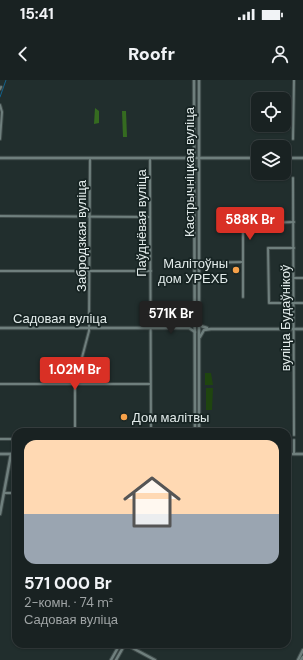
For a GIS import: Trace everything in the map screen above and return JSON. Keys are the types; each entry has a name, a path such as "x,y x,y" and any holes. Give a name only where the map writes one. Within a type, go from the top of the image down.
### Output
{"main road":[{"name":"Кастрычніцкая вуліца","path":"194,80 195,428"},
{"name":"Кастрычніцкая вуліца","path":"199,80 199,428"},
{"path":"0,158 251,158"},
{"path":"291,158 303,158"},
{"path":"199,318 201,326 211,329"},
{"path":"195,324 192,328 195,332"},
{"name":"Садовая вуліца","path":"0,328 192,328"},
{"path":"199,339 204,330 211,329 303,329"},
{"path":"0,454 12,454 0,514"},
{"path":"294,454 303,454"},
{"path":"111,660 118,648"},
{"path":"116,660 123,648"},
{"path":"132,648 155,660"},
{"path":"298,660 303,650"}],"street":[{"path":"293,139 294,80"},
{"path":"0,105 2,112 0,139"},
{"name":"Забродзкая вуліца","path":"75,428 75,384 89,328 90,158"},
{"name":"Паўднёвая вуліца","path":"150,158 151,428"},
{"name":"вуліца Будаўнікоў","path":"293,178 294,435"},
{"path":"0,216 150,216"},
{"path":"243,297 244,224 294,222"},
{"path":"294,248 268,248 268,303 303,302"},
{"path":"199,263 243,262"},
{"path":"0,271 150,271"},
{"path":"294,278 303,278"},
{"path":"0,384 150,384"},
{"path":"0,439 12,439"},
{"path":"294,440 294,454"},
{"path":"4,493 12,493"}],"green space":[{"path":"95,108 99,111 99,123 94,124"},
{"path":"122,111 126,111 127,137 123,137"},
{"path":"205,373 211,373 213,385 205,385"},
{"path":"206,388 213,388 212,410 206,410"}],"waterway":[{"path":"0,97 6,80"}],"place":[{"name":"Малітоўны дом УРЕХБ","path":"236,270"},
{"name":"Дом малітвы","path":"124,417"}]}
